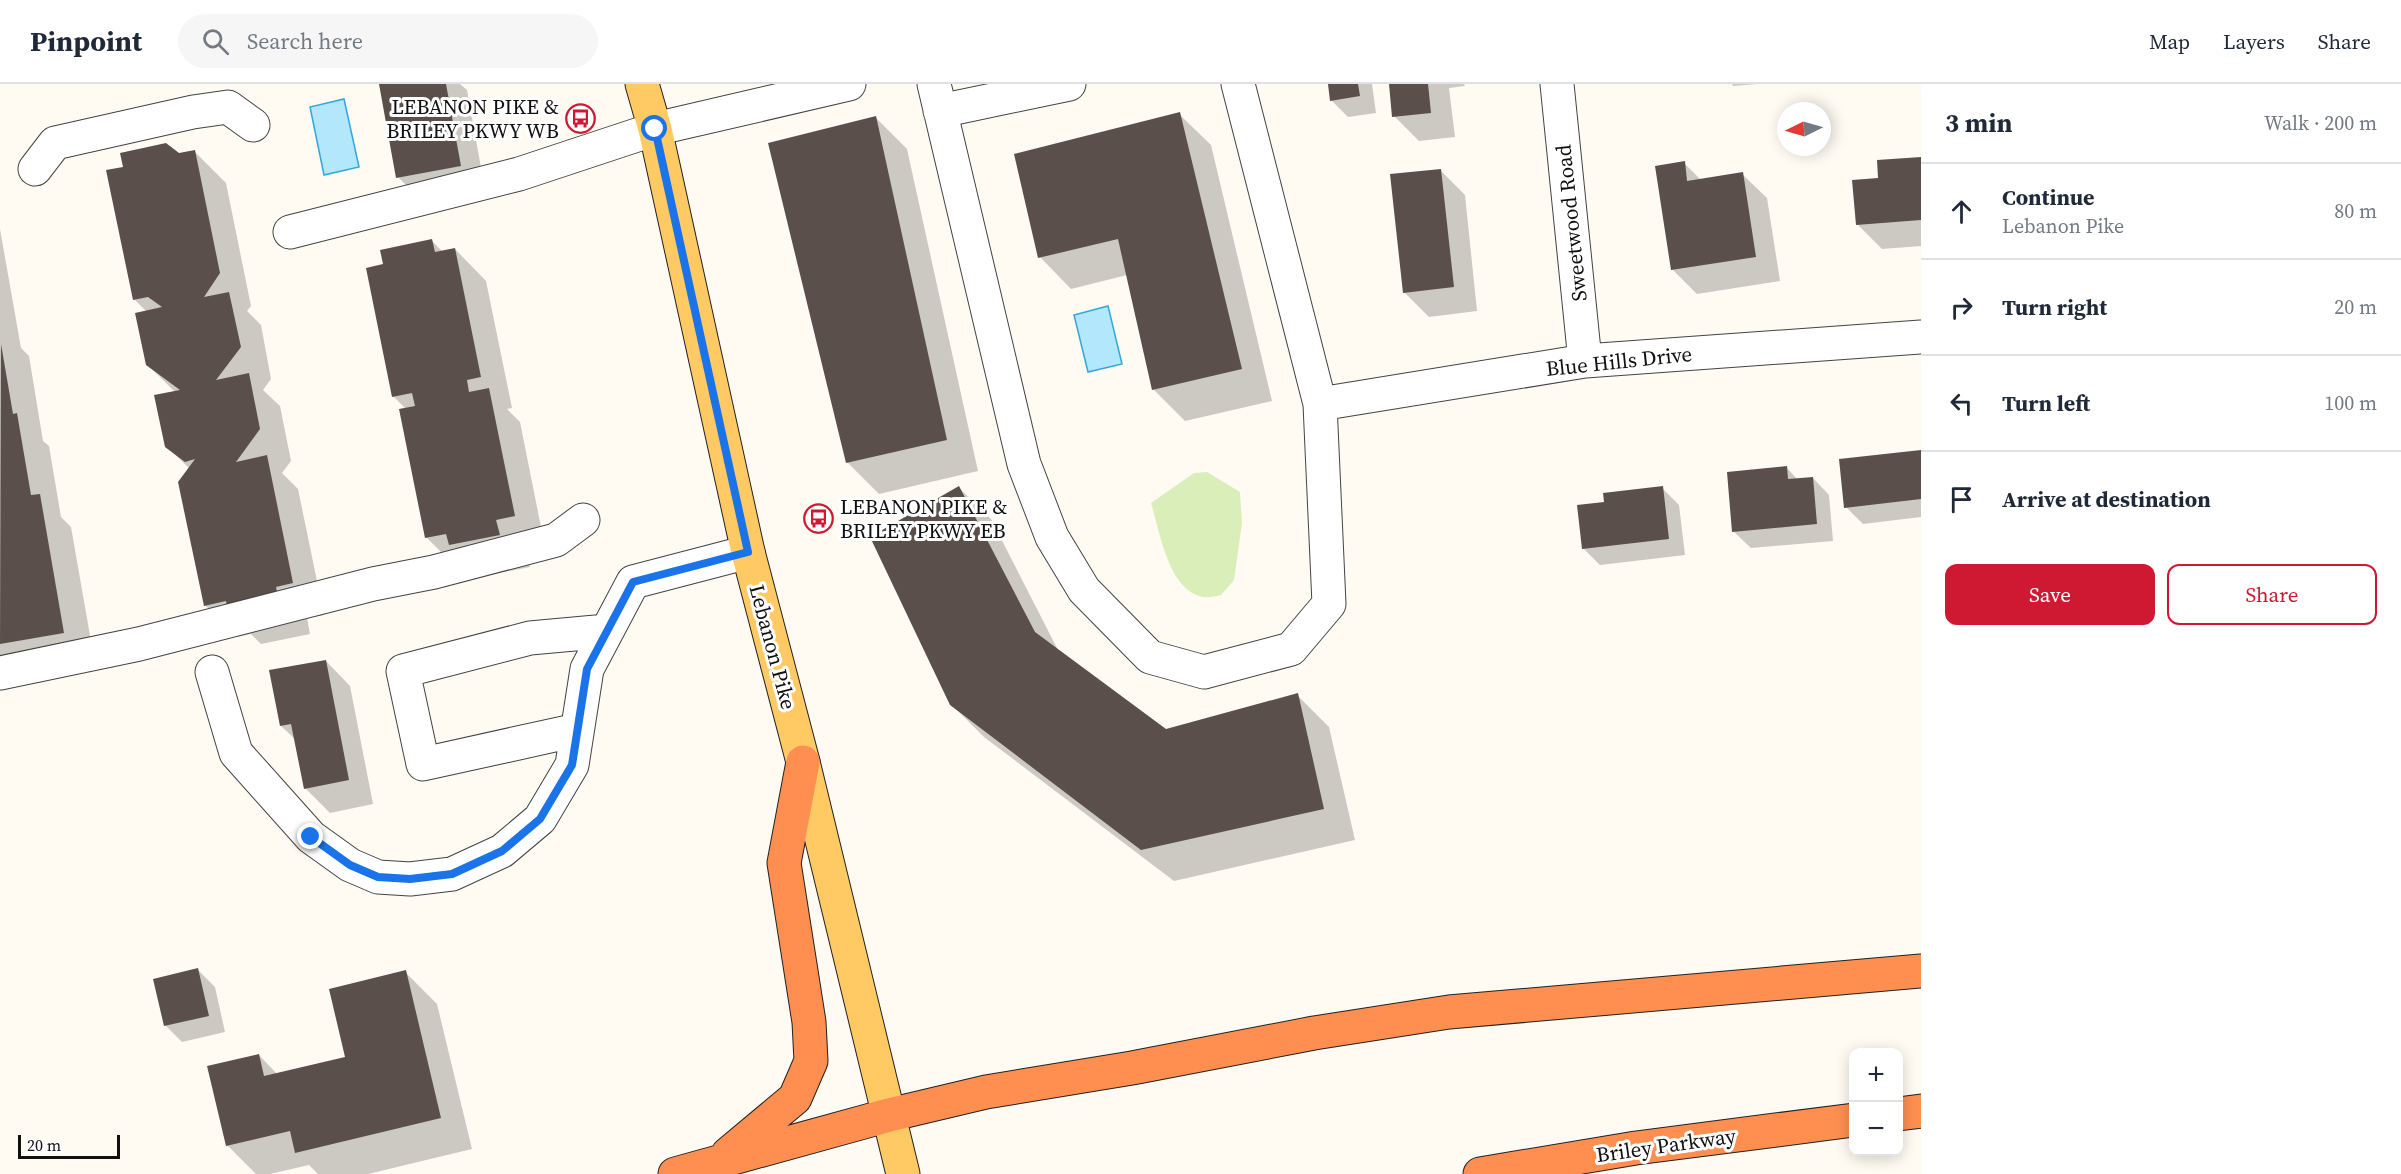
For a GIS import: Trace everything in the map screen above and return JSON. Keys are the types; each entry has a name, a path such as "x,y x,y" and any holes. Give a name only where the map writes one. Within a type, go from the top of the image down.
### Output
{"highway":[{"path":"719,1161 795,1098 811,1061 809,1022 784,863 803,762"},
{"path":"675,1174 890,1115 986,1092 1449,1012 1921,971"},
{"path":"1903,1113 1921,1111"},
{"name":"Briley Parkway","path":"1480,1174 1636,1148 1849,1121"}],"main road":[{"name":"Lebanon Pike","path":"642,84 655,129 748,552 803,762 903,1174"}],"street":[{"path":"290,232 519,174 655,129 849,84"},
{"path":"1069,84 937,97 1028,474 1052,537 1084,590 1150,657 1203,672 1290,649 1329,604 1320,404 1238,84"},
{"name":"Sweetwood Road","path":"1557,84 1585,361"},
{"path":"35,169 55,143 193,112 228,108 253,125"},
{"name":"Blue Hills Drive","path":"1320,404 1585,361 1921,337"},
{"path":"0,672 139,644 373,584 434,572 556,540 583,520"},
{"path":"212,672 236,753 311,837 350,865 378,877 410,879 452,874 502,851 540,819 572,765 587,669 633,582 748,552"},
{"path":"577,730 423,764 403,671 530,638 607,631"}],"green space":[{"path":"1207,472 1240,492 1242,523 1234,580 1221,595 1212,597 1203,597 1191,592 1181,583 1167,558 1151,503 1194,473"}],"water":[{"path":"344,99 359,167 324,175 310,107"},
{"path":"1108,306 1122,364 1088,372 1074,315"}],"building":[{"path":"379,84 446,84 461,166 396,178"},
{"path":"1328,84 1358,84 1360,96 1330,101"},
{"path":"1389,84 1428,84 1431,113 1392,117"},
{"path":"1180,112 1242,369 1152,390 1118,239 1038,258 1014,154"},
{"path":"876,116 947,440 846,463 768,143"},
{"path":"166,143 179,153 195,150 220,273 204,297 229,292 241,347 216,380 249,373 260,429 236,462 267,455 293,583 276,587 279,602 228,613 226,601 204,606 178,482 195,459 185,462 165,447 154,395 180,390 146,365 135,313 162,307 148,297 133,300 106,170 123,167 120,153"},
{"path":"1921,157 1921,220 1856,225 1852,180 1878,178 1877,160"},
{"path":"1685,161 1687,181 1743,172 1756,257 1671,270 1655,166"},
{"path":"1441,169 1454,287 1403,293 1390,174"},
{"path":"432,239 435,252 455,248 481,377 467,380 469,392 489,388 515,516 496,520 500,535 449,545 446,534 425,538 399,409 415,406 412,393 392,397 366,268 383,264 380,250"},
{"path":"1,344 13,414 17,413 31,495 40,494 64,633 0,644"},
{"path":"1921,450 1921,499 1844,508 1839,459"},
{"path":"1787,466 1788,479 1813,477 1817,524 1732,532 1727,472"},
{"path":"959,486 1035,632 1166,729 1298,693 1324,809 1141,850 950,705 870,537"},
{"path":"1663,486 1669,539 1582,549 1577,505 1604,502 1603,493"},
{"path":"326,660 349,780 304,789 291,724 280,726 269,670"},
{"path":"198,968 209,1016 164,1026 153,979"},
{"path":"406,970 441,1118 295,1153 290,1131 226,1146 207,1066 259,1054 264,1076 345,1057 329,989"}],"place":[{"name":"LEBANON PIKE & BRILEY PKWY WB","path":"580,118"},
{"name":"LEBANON PIKE & BRILEY PKWY EB","path":"819,518"}],"route":[{"path":"311,837 350,865 378,877 410,879 452,874 502,851 540,819 572,765 587,669 633,582 748,552 655,129"}]}
